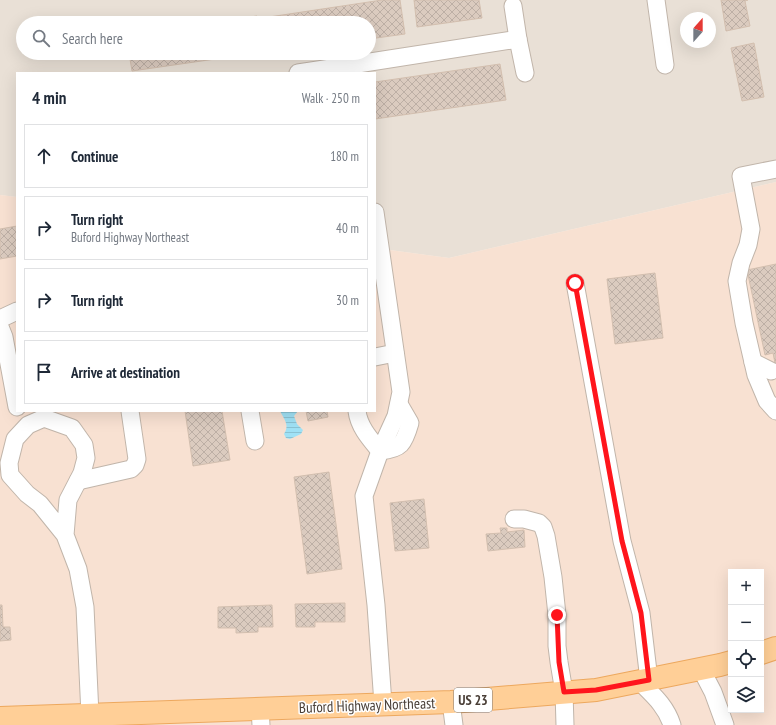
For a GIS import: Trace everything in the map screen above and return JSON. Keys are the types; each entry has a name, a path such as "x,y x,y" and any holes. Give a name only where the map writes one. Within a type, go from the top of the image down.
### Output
{"main road":[{"path":"764,652 776,648"},
{"name":"Buford Highway Northeast","path":"0,718 90,715 135,719 212,710 261,717 383,704 451,702 596,690 728,663"},
{"path":"212,710 229,725"}],"street":[{"path":"656,0 665,65"},
{"path":"513,6 525,73"},
{"path":"312,72 352,69 518,39"},
{"path":"776,169 741,176 752,229 737,281 744,323 756,375 767,401 776,411"},
{"path":"376,219 401,392 396,416 380,451 364,496 376,605 383,704"},
{"path":"575,283 622,541 641,613 644,681 667,712 672,725"},
{"path":"0,320 16,312"},
{"path":"0,327 4,337 16,402"},
{"path":"376,356 395,353"},
{"path":"753,362 771,371"},
{"path":"18,412 22,432"},
{"path":"78,481 132,469 137,459 130,412"},
{"path":"250,412 255,441"},
{"path":"357,412 366,435 380,451"},
{"path":"10,475 8,463 14,439 28,425 44,418 55,416 72,428 84,445 86,458 78,481 68,500 65,535"},
{"path":"0,460 10,475 27,494 40,504 65,535 78,569 86,607 90,715"},
{"path":"514,519 531,520 539,523 543,527 553,577 557,615 559,662 564,692 565,725"},
{"path":"701,669 714,692 725,725"},
{"path":"451,702 454,725"}],"shaded area":[{"path":"0,0 776,0 776,182 449,258 376,248 376,72 16,72 16,197 0,195"},
{"path":"776,182 776,725 0,725 0,195 16,197 16,412 376,412 376,248 449,258"}],"water":[{"path":"281,412 297,412 294,416 297,424 303,430 301,434 290,439 286,438 284,434 286,431 285,419"}],"building":[{"path":"382,0 400,0 405,34 376,38 376,16 276,16"},
{"path":"414,0 479,0 482,18 417,27"},
{"path":"721,0 748,0 745,1 750,26 726,31"},
{"path":"754,43 764,97 742,101 731,48"},
{"path":"130,60 208,60 132,71"},
{"path":"500,64 506,100 376,119 376,82"},
{"path":"16,226 16,256 0,259 0,229"},
{"path":"776,264 776,368 773,353 765,355 747,270"},
{"path":"655,273 663,338 615,344 607,279"},
{"path":"185,412 222,412 230,460 193,466"},
{"path":"306,412 327,412 328,417 308,421"},
{"path":"329,472 342,569 307,574 294,477"},
{"path":"424,499 429,548 395,551 390,503"},
{"path":"500,528 507,528 507,532 524,530 525,547 488,551 486,534 501,533"},
{"path":"345,603 345,622 315,622 315,627 296,627 295,604"},
{"path":"0,605 2,605 3,627 10,627 11,640 0,641"},
{"path":"272,605 273,627 258,627 258,632 236,633 236,628 218,628 218,607"}],"route":[{"path":"557,615 557,646 564,692 596,690 649,680 641,613 622,541 575,283"}]}
